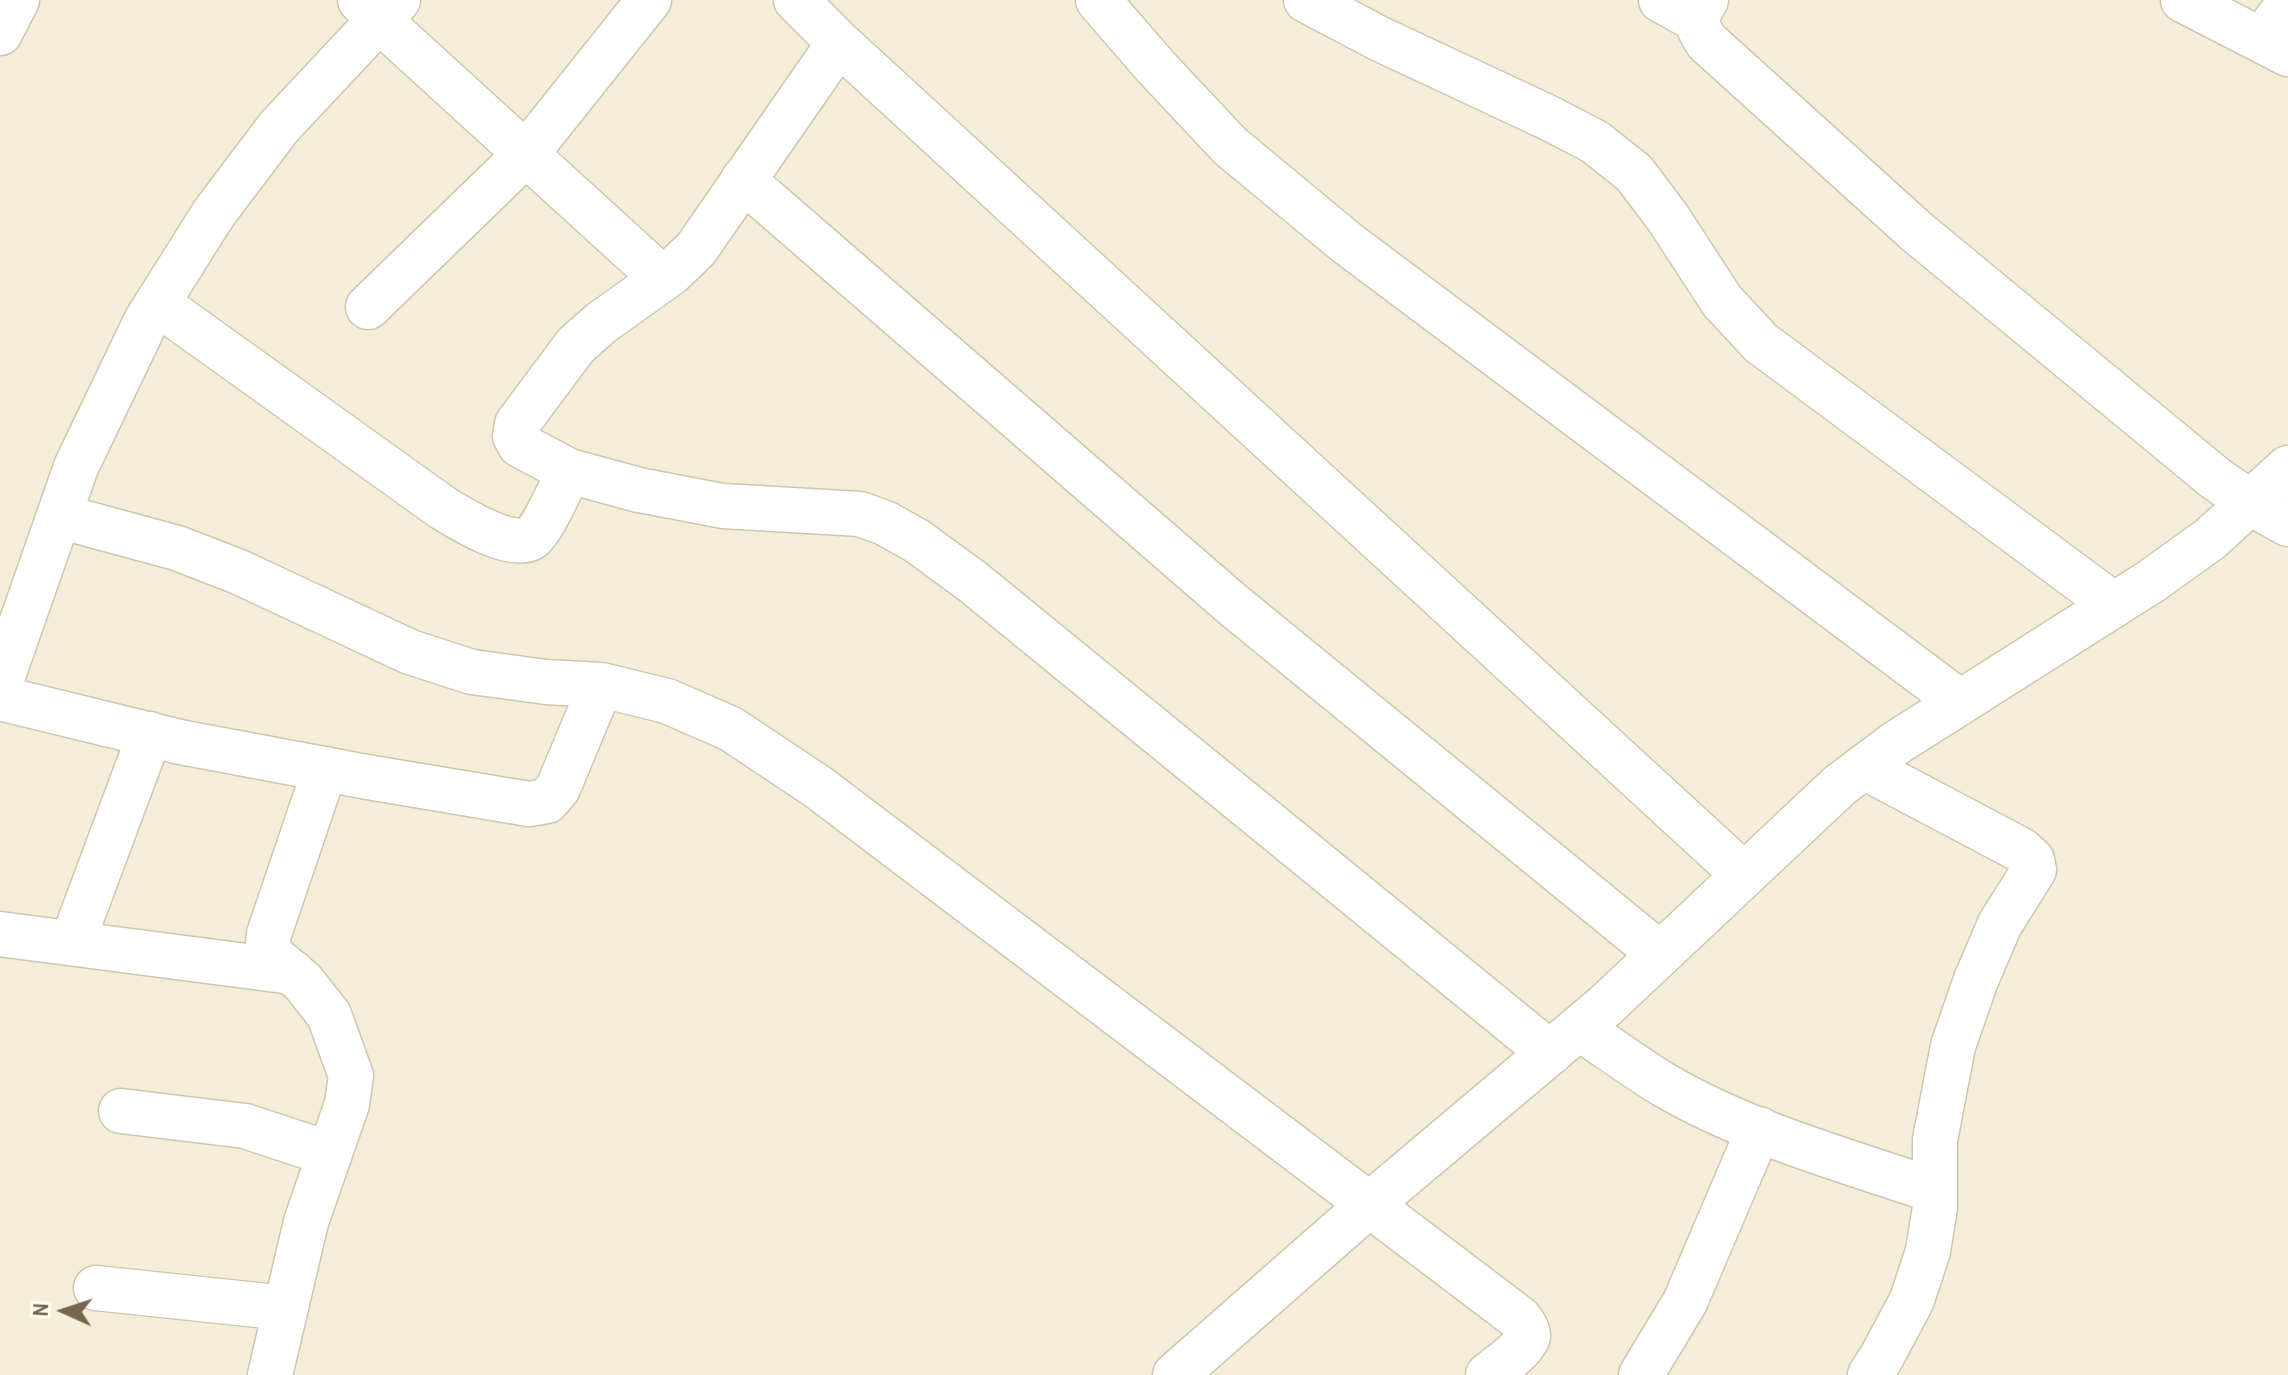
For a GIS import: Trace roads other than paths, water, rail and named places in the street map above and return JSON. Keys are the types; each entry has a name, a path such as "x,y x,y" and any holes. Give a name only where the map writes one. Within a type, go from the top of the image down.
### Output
{"street":[{"path":"0,33 17,0"},
{"path":"368,307 526,154 649,0"},
{"path":"796,0 839,43 1743,874"},
{"path":"1098,0 1230,146 1347,243 1960,702"},
{"path":"1306,0 1595,142 1634,173 1668,218 1722,301 1761,343 2114,605"},
{"path":"2183,0 2275,47 2288,4"},
{"path":"0,684 76,467 146,321 214,213 279,127 379,7 526,154 663,279"},
{"path":"1688,7 1707,42 1917,232 2202,468 2251,503 2288,524"},
{"path":"839,43 696,249 663,279 601,323 576,345 517,424 515,436 520,445 569,471 639,490 723,506 860,514 885,523 917,541 973,582 1564,1040 1759,1129 1935,1191"},
{"path":"743,180 1232,604 1660,954"},
{"path":"157,303 443,508 497,536 514,541 531,538 540,528 569,471"},
{"path":"1175,1375 1564,1040 1828,795 1896,743 2114,605 2210,539 2288,468"},
{"path":"59,516 177,548 239,572 410,652 472,672 546,682 601,685 667,701 731,729 818,787 1519,1318 1528,1336 1524,1344 1488,1375"},
{"path":"0,698 150,734 325,769 529,804 547,801 558,788 601,685"},
{"path":"72,943 150,734"},
{"path":"1864,767 2021,850 2032,860 2034,870 2000,924 1953,1046 1935,1140 1935,1207 1928,1251 1912,1300 1870,1375"},
{"path":"270,1375 306,1222 347,1104 351,1076 329,1015 303,982 272,956 268,945 269,934 325,769"},
{"path":"0,934 292,972"},
{"path":"121,1111 245,1126 330,1154"},
{"path":"1641,1375 1685,1302 1759,1129"},
{"path":"96,1288 286,1308"}]}
